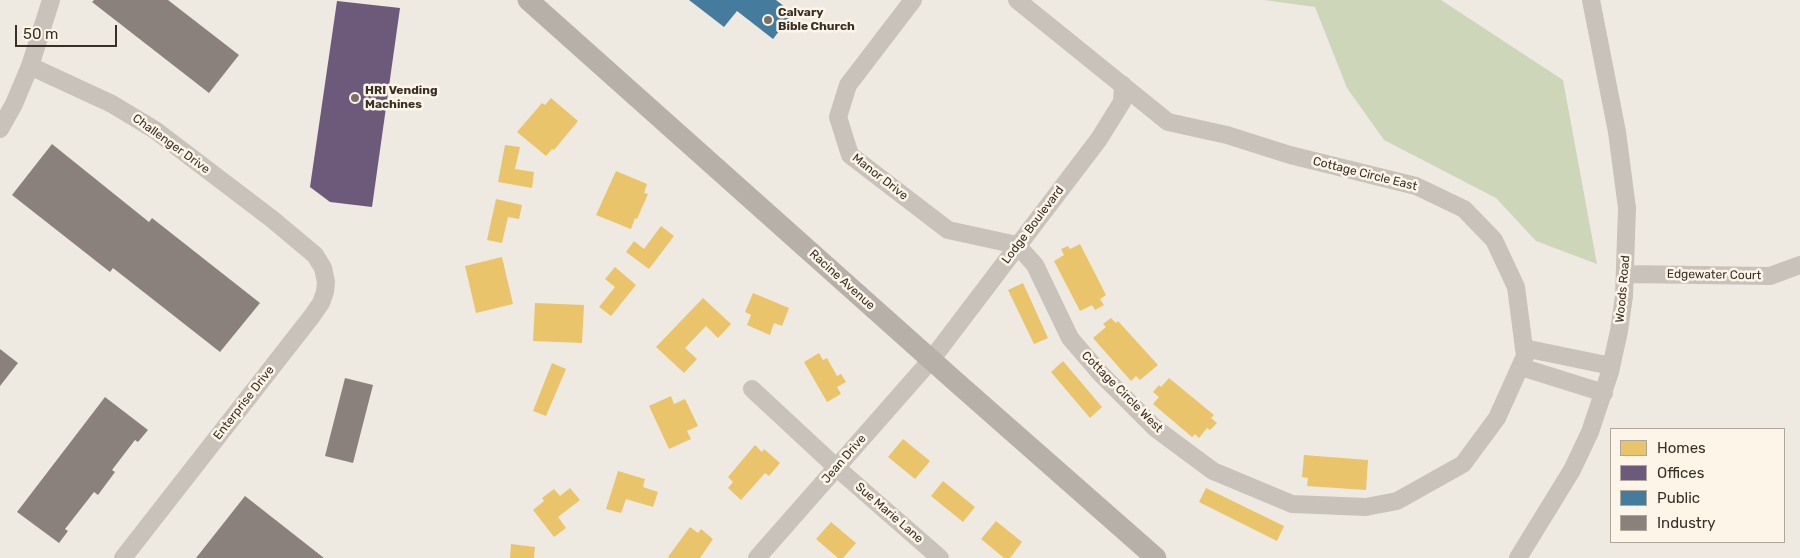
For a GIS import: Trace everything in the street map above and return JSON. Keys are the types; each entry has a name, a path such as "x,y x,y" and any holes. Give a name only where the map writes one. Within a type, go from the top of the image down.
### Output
{"main road":[{"name":"Racine Avenue","path":"528,0 1156,558"}],"street":[{"path":"0,129 14,104 30,66 51,0"},
{"name":"Manor Drive","path":"913,0 848,85 838,117 850,155 948,230 1017,246"},
{"path":"1017,0 1123,84"},
{"name":"Woods Road","path":"1518,558 1572,470 1590,432 1604,393 1619,331 1626,274 1627,208 1617,132 1591,0"},
{"name":"Challenger Drive","path":"30,66 112,104 149,126 184,151 299,242"},
{"name":"Lodge Boulevard","path":"931,360 1099,139 1122,102 1123,84"},
{"name":"Cottage Circle East","path":"1123,84 1168,122 1227,135 1290,155 1416,186 1464,209 1494,240 1516,287 1523,357"},
{"name":"Enterprise Drive","path":"123,558 321,303 326,282 323,268 315,255 299,242"},
{"name":"Cottage Circle West","path":"1017,246 1035,265 1070,338 1100,373 1155,428 1213,471 1292,504 1366,507 1396,501 1463,464 1497,418 1523,357"},
{"name":"Edgewater Court","path":"1626,274 1770,276 1800,265"},
{"path":"1523,357 1611,366"},
{"path":"1523,357 1604,393"},
{"name":"Jean Drive","path":"757,558 931,360"},
{"name":"Sue Marie Lane","path":"752,389 837,468 940,558"}],"green space":[{"path":"1264,0 1441,0 1563,80 1597,264 1536,241 1496,198 1384,140 1347,88 1315,7"}],"building: Homes":[{"path":"551,98 578,121 554,150 552,149 546,156 517,132 542,103 545,105"},
{"path":"505,145 520,147 515,169 534,172 532,188 498,182"},
{"path":"616,171 647,184 644,193 648,194 631,229 596,215"},
{"path":"496,199 522,205 519,219 508,217 502,243 487,240"},
{"path":"661,226 674,236 649,269 626,252 634,241 644,249"},
{"path":"1080,244 1106,295 1100,299 1104,305 1095,310 1092,305 1080,311 1054,261 1064,255 1061,249 1068,246 1070,249"},
{"path":"502,257 513,304 476,313 465,266"},
{"path":"615,267 636,285 611,316 599,307 615,287 605,279"},
{"path":"1023,283 1048,338 1034,344 1008,290"},
{"path":"753,293 789,308 782,326 774,323 770,335 747,325 751,315 745,312"},
{"path":"703,298 731,324 718,338 706,326 685,348 697,359 684,373 656,347"},
{"path":"535,303 584,305 582,343 533,341"},
{"path":"1111,318 1116,323 1118,321 1158,365 1140,380 1136,376 1131,381 1093,338 1106,327 1103,324"},
{"path":"819,353 823,360 827,358 837,376 841,374 846,382 837,387 841,394 827,402 804,362"},
{"path":"1063,361 1102,407 1090,418 1051,372"},
{"path":"552,363 566,369 546,416 533,411"},
{"path":"1169,378 1214,415 1211,418 1217,423 1210,430 1207,428 1199,438 1195,434 1192,437 1153,404 1159,397 1153,392 1159,385 1161,387"},
{"path":"671,396 674,404 685,399 698,426 687,431 691,439 669,449 649,406"},
{"path":"903,439 930,461 915,479 888,457"},
{"path":"755,445 762,452 764,449 780,463 769,476 765,473 741,500 728,488 733,482 728,477"},
{"path":"1304,455 1368,460 1366,490 1307,486 1308,478 1302,477"},
{"path":"618,471 645,479 643,487 658,492 653,507 626,499 621,513 606,509"},
{"path":"943,481 975,507 963,522 931,496"},
{"path":"570,488 580,500 558,517 566,528 554,537 533,510 544,501 542,498 554,489 560,496"},
{"path":"1206,488 1284,526 1277,541 1199,502"},
{"path":"996,521 1022,542 1010,558 1004,558 981,539"},
{"path":"831,522 856,543 843,558 838,558 816,539"},
{"path":"690,527 698,533 701,529 713,539 700,558 668,557"},
{"path":"511,544 535,547 534,558 510,558"}],"building: Offices":[{"name":"HRI Vending Machines","path":"337,1 400,8 372,207 330,202 310,187"}],"building: Public":[{"name":"Calvary Bible Church","path":"689,0 776,0 793,13 773,39 737,11 724,27"}],"building: Industry":[{"path":"94,0 168,0 239,55 209,93 92,2"},
{"path":"52,144 149,222 152,218 260,303 220,352 113,268 110,272 12,195"},
{"path":"0,349 18,363 0,386"},
{"path":"345,378 373,385 353,463 325,456"},
{"path":"105,397 148,430 138,442 135,440 112,470 115,472 98,495 94,492 65,529 68,531 59,543 17,512"},
{"path":"245,496 324,558 196,558"}],"place":[{"name":"Calvary Bible Church","path":"768,20"},
{"name":"HRI Vending Machines","path":"355,98"}]}
